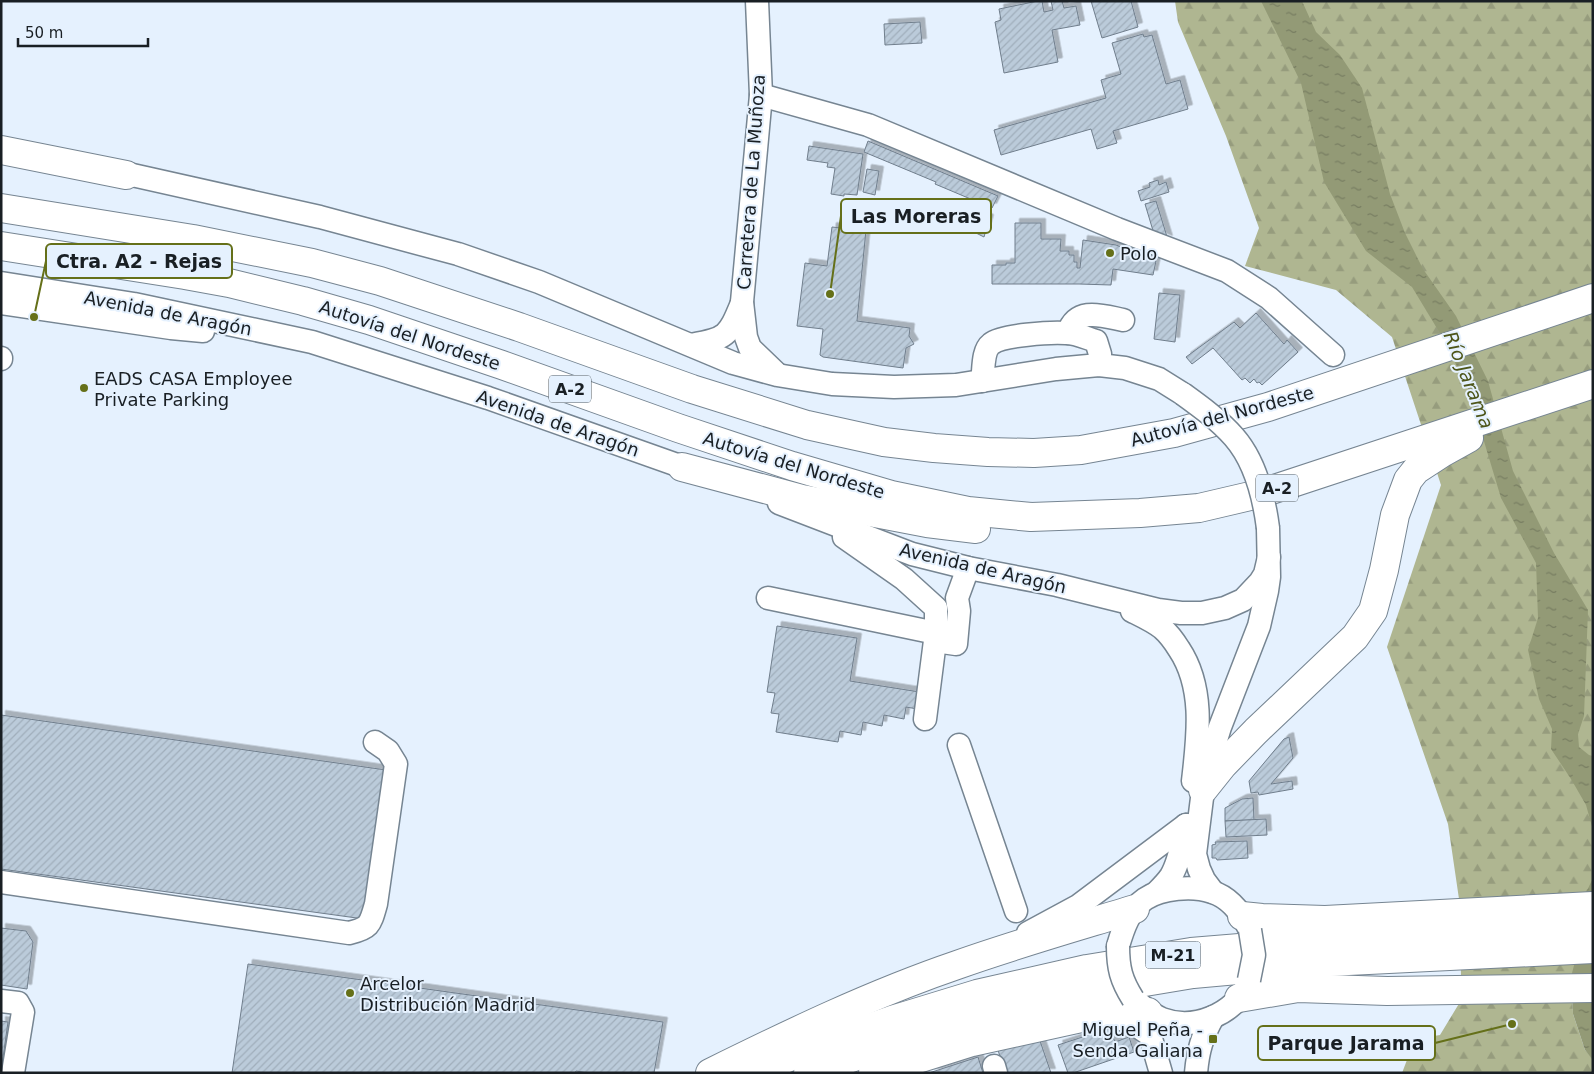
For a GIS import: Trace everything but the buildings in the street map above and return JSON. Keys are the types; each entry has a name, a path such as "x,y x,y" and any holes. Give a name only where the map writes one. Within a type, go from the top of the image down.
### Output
{"highway":[{"path":"1,150 126,175"},
{"name":"Autovía del Nordeste","path":"1,208 193,239 312,263 380,281 520,327 692,389 807,425 884,442 988,452 1081,450 1174,433 1268,407 1593,298"},
{"name":"Autovía del Nordeste","path":"1,246 200,278 303,301 360,317 792,466 891,496 968,511 1031,517 1140,513 1199,508 1413,457"},
{"path":"1203,790 1223,765 1359,631 1372,610 1384,570 1395,515 1408,480 1413,457 1442,453 1532,404 1593,384"},
{"path":"682,467 802,499 927,524 972,529 1072,532 1140,513"},
{"path":"1246,923 1262,918 1554,929 1593,906"},
{"path":"710,1073 795,1031 956,965 1001,949 1135,909"},
{"name":"M-21","path":"753,1073 802,1051 892,1020 977,994 1087,970 1191,952 1324,941 1593,928"},
{"name":"M-21","path":"808,1073 900,1041 985,1015 1091,991 1193,974 1328,962 1554,929 1593,949"},
{"path":"1244,989 1298,988 1387,991 1593,988"},
{"path":"872,1073 972,1042 1090,1016 1148,1010"}],"street":[{"name":"Carretera de La Muñoza","path":"758,1 761,95 742,302 746,337 750,348 777,375"},
{"path":"761,95 868,125 1117,229 1227,271 1269,298 1333,354"},
{"path":"1,140 126,175 320,217 458,254 539,282 733,363 777,375 832,384 894,387 956,385 1056,369 1099,366 1125,368 1159,379 1211,415 1235,438 1245,454 1259,485 1268,528 1267,592 1259,626 1220,727 1203,790 1195,854 1198,868 1213,892"},
{"name":"Avenida de Aragón","path":"1,283 134,304 312,342 488,398 682,467 912,554 968,568 1057,585 1158,610 1202,613 1225,608 1243,600 1254,590 1265,574 1269,557"},
{"name":"Carretera de La Muñoza","path":"691,345 723,337 733,325 742,302"},
{"path":"1,303 171,328 208,331 250,329"},
{"path":"1068,333 1070,325 1083,315 1099,315 1123,320"},
{"path":"982,381 985,356 989,345 1001,338 1068,333 1096,341 1100,354 1099,366"},
{"path":"816,517 904,579 936,608 935,637 925,719"},
{"path":"768,598 935,637 956,644 959,611 957,598 968,568"},
{"name":"Avenida de Aragón","path":"1104,597 1151,621 1162,628 1175,642 1192,673 1197,700 1198,738 1180,854 1170,877 1157,892"},
{"path":"1,882 349,933 363,930 371,921 376,904 396,764 388,751 375,742"},
{"path":"959,745 1016,911 1015,926 1001,949"},
{"path":"1001,949 1078,906 1186,825"},
{"path":"1148,1010 1188,1023 1213,1017 1224,1012 1244,989 1254,955 1246,923 1227,900 1213,892 1180,888 1157,892 1143,900 1123,926 1118,946 1118,964 1123,983 1148,1010 1175,1073"},
{"path":"1016,911 1031,920 1051,920"},
{"path":"1,1001 18,1004 23,1012 13,1073"},
{"path":"1090,1016 1130,1021 1150,1035 1161,1073"},
{"path":"1196,1073 1197,1055 1203,1036 1213,1017"}],"green space":[{"path":"1175,1 1593,1 1593,967 1572,973 1573,1014 1585,1050 1593,1059 1593,1073 1402,1073 1415,1039 1440,1035 1460,1002 1459,899 1448,824 1387,647 1441,485 1392,337 1336,290 1245,266 1259,228 1226,136 1178,22"}],"water":[{"name":"Río Jarama","path":"1261,1 1302,1 1316,32 1340,55 1362,88 1390,194 1405,233 1423,269 1456,316 1488,381 1513,471 1554,553 1588,610 1584,716 1578,734 1579,747 1593,756 1593,830 1586,805 1551,749 1552,729 1539,699 1528,650 1538,618 1536,563 1501,498 1468,388 1441,335 1412,287 1366,251 1324,182 1301,83"},
{"path":"1593,878 1592,1059 1585,1050 1573,1014 1572,973 1586,920 1582,901"}],"place":[{"name":"Polo","path":"1110,253"},
{"name":"Las Moreras","path":"830,294"},
{"name":"Ctra. A2 - Rejas","path":"34,317"},
{"name":"EADS CASA Employee Private Parking","path":"84,388"},
{"name":"Arcelor Distribución Madrid","path":"350,993"},
{"name":"Parque Jarama","path":"1512,1024"},
{"name":"Miguel Peña - Senda Galiana","path":"1213,1039"}]}
